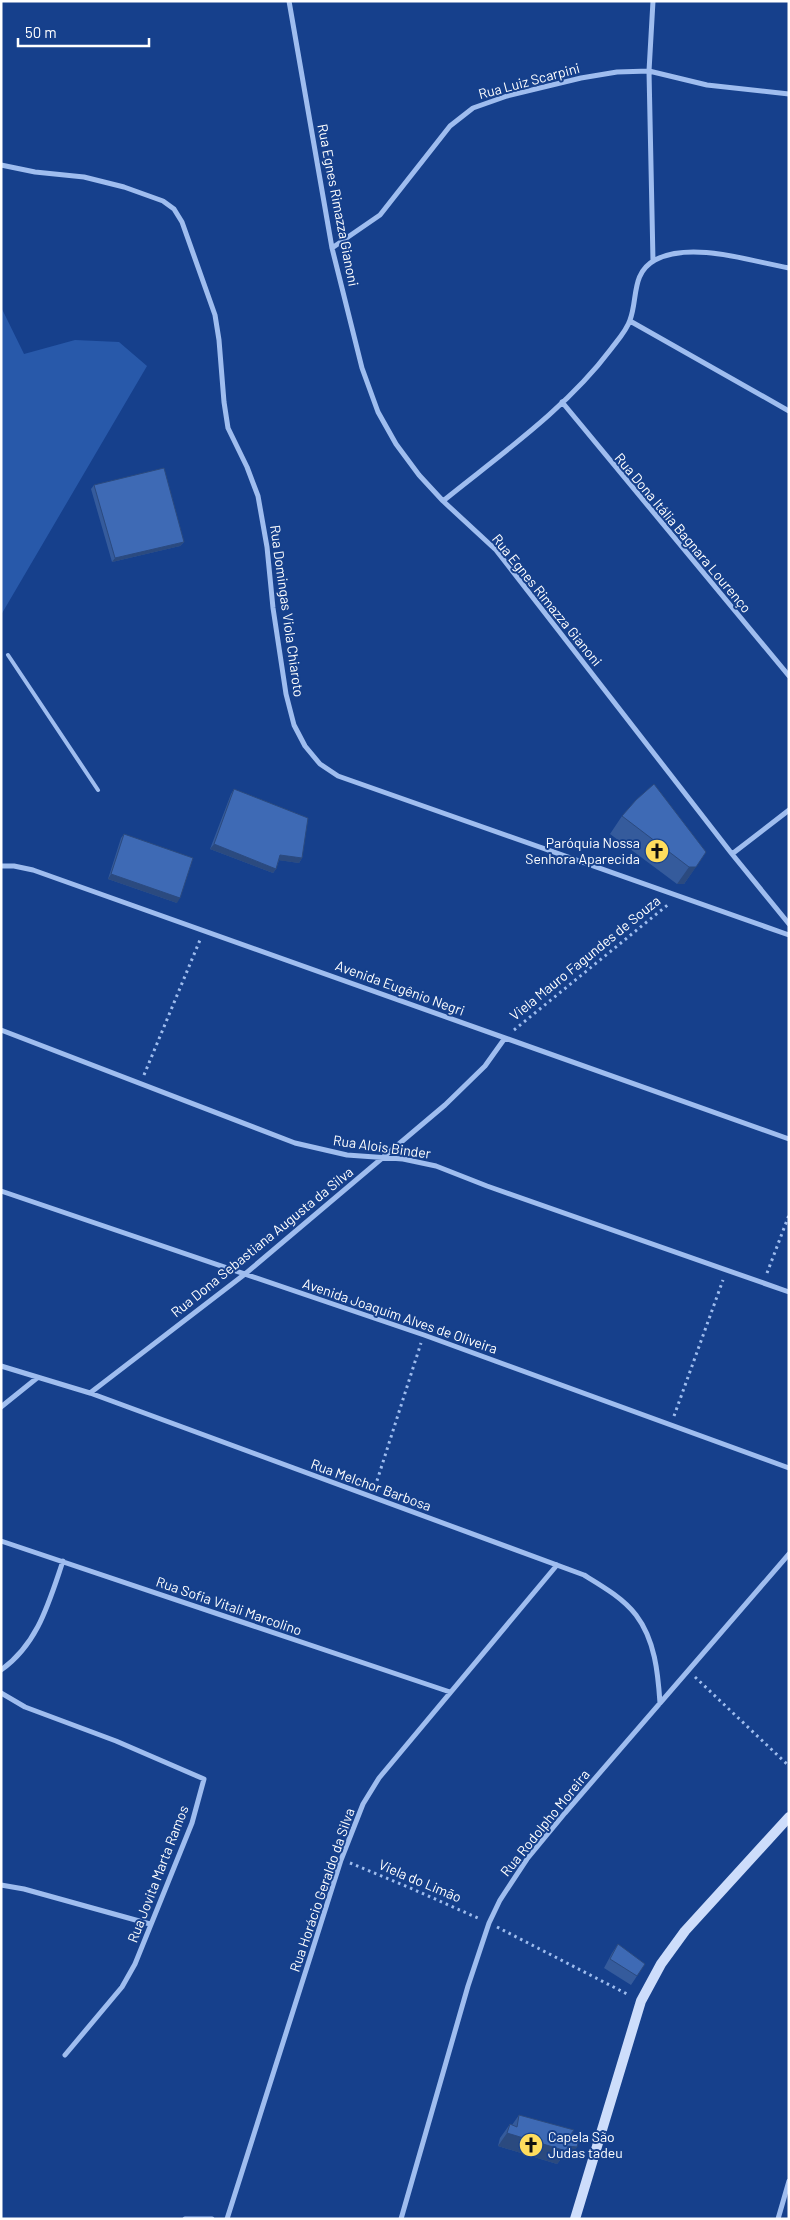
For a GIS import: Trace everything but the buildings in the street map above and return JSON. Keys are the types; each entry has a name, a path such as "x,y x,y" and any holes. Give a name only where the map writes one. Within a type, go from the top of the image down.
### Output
{"street":[{"name":"Rua Egnes Rimazza Gianoni","path":"289,1 332,248 362,368 378,412 396,444 443,501 496,550 732,854 789,924"},
{"path":"653,1 648,72 653,261"},
{"name":"Rua Luiz Scarpini","path":"332,248 380,215 450,126 473,108 507,96 581,78 618,72 648,72 707,85 789,94"},
{"name":"Rua Domingas Viola Chiaroto","path":"1,165 35,172 84,177 124,187 163,201 174,209 182,222 215,315 228,428 247,467 258,496 267,547 273,608 286,694 292,717 305,746 320,764 338,776 789,935"},
{"path":"443,501 562,402 595,368 612,348 630,321 636,283 644,269 653,261 667,255 706,252 789,268"},
{"path":"630,321 789,411"},
{"name":"Rua Dona Itália Bagnara Lourenço","path":"562,402 789,676"},
{"path":"732,854 789,810"},
{"name":"Avenida Eugênio Negri","path":"1,866 14,866 32,870 789,1139"},
{"name":"Rua Alois Binder","path":"1,1030 295,1143 364,1158 403,1159 436,1166 487,1186 789,1292"},
{"name":"Rua Dona Sebastiana Augusta da Silva","path":"90,1393 245,1274 445,1105 485,1066 505,1038"},
{"name":"Avenida Joaquim Alves de Oliveira","path":"1,1191 424,1336 789,1468"},
{"name":"Rua Melchor Barbosa","path":"1,1366 90,1393 584,1576 606,1589 636,1614 657,1663 660,1702"},
{"path":"1,1407 37,1378"},
{"name":"Rua Sofia Vitali Marcolino","path":"1,1541 450,1692"},
{"name":"Rua Rodolpho Moreira","path":"401,2219 468,1986 489,1924 500,1900 527,1859 789,1554"},
{"path":"1,1670 31,1640 44,1619 63,1561"},
{"name":"Rua Horácio Geraldo da Silva","path":"227,2219 341,1860 363,1804 379,1778 557,1565"},
{"name":"Rua Jovita Marta Ramos","path":"1,1693 25,1707 116,1741 204,1779 192,1823 135,1964 122,1987 65,2055"},
{"path":"575,2219 641,2001 661,1964 685,1931 789,1817"},
{"path":"1,1885 24,1889 150,1924"},
{"path":"778,2219 789,2181"},
{"path":"185,2219 212,2219"}],"lane":[{"path":"8,655 98,790"}],"path":[{"name":"Viela Mauro Fagundes de Souza","path":"505,1038 678,896"},
{"path":"141,1083 204,930"},
{"path":"764,1283 789,1215"},
{"path":"670,1425 726,1270"},
{"path":"372,1497 424,1336"},
{"path":"689,1672 789,1766"},
{"name":"Viela do Limão","path":"341,1860 408,1886 489,1924 641,2001"}],"shaded area":[{"path":"1,307 24,354 75,340 119,342 147,366 1,615"}],"place":[{"name":"Paróquia Nossa Senhora Aparecida","path":"657,851"},
{"name":"Capela São Judas tadeu","path":"531,2145"}]}
